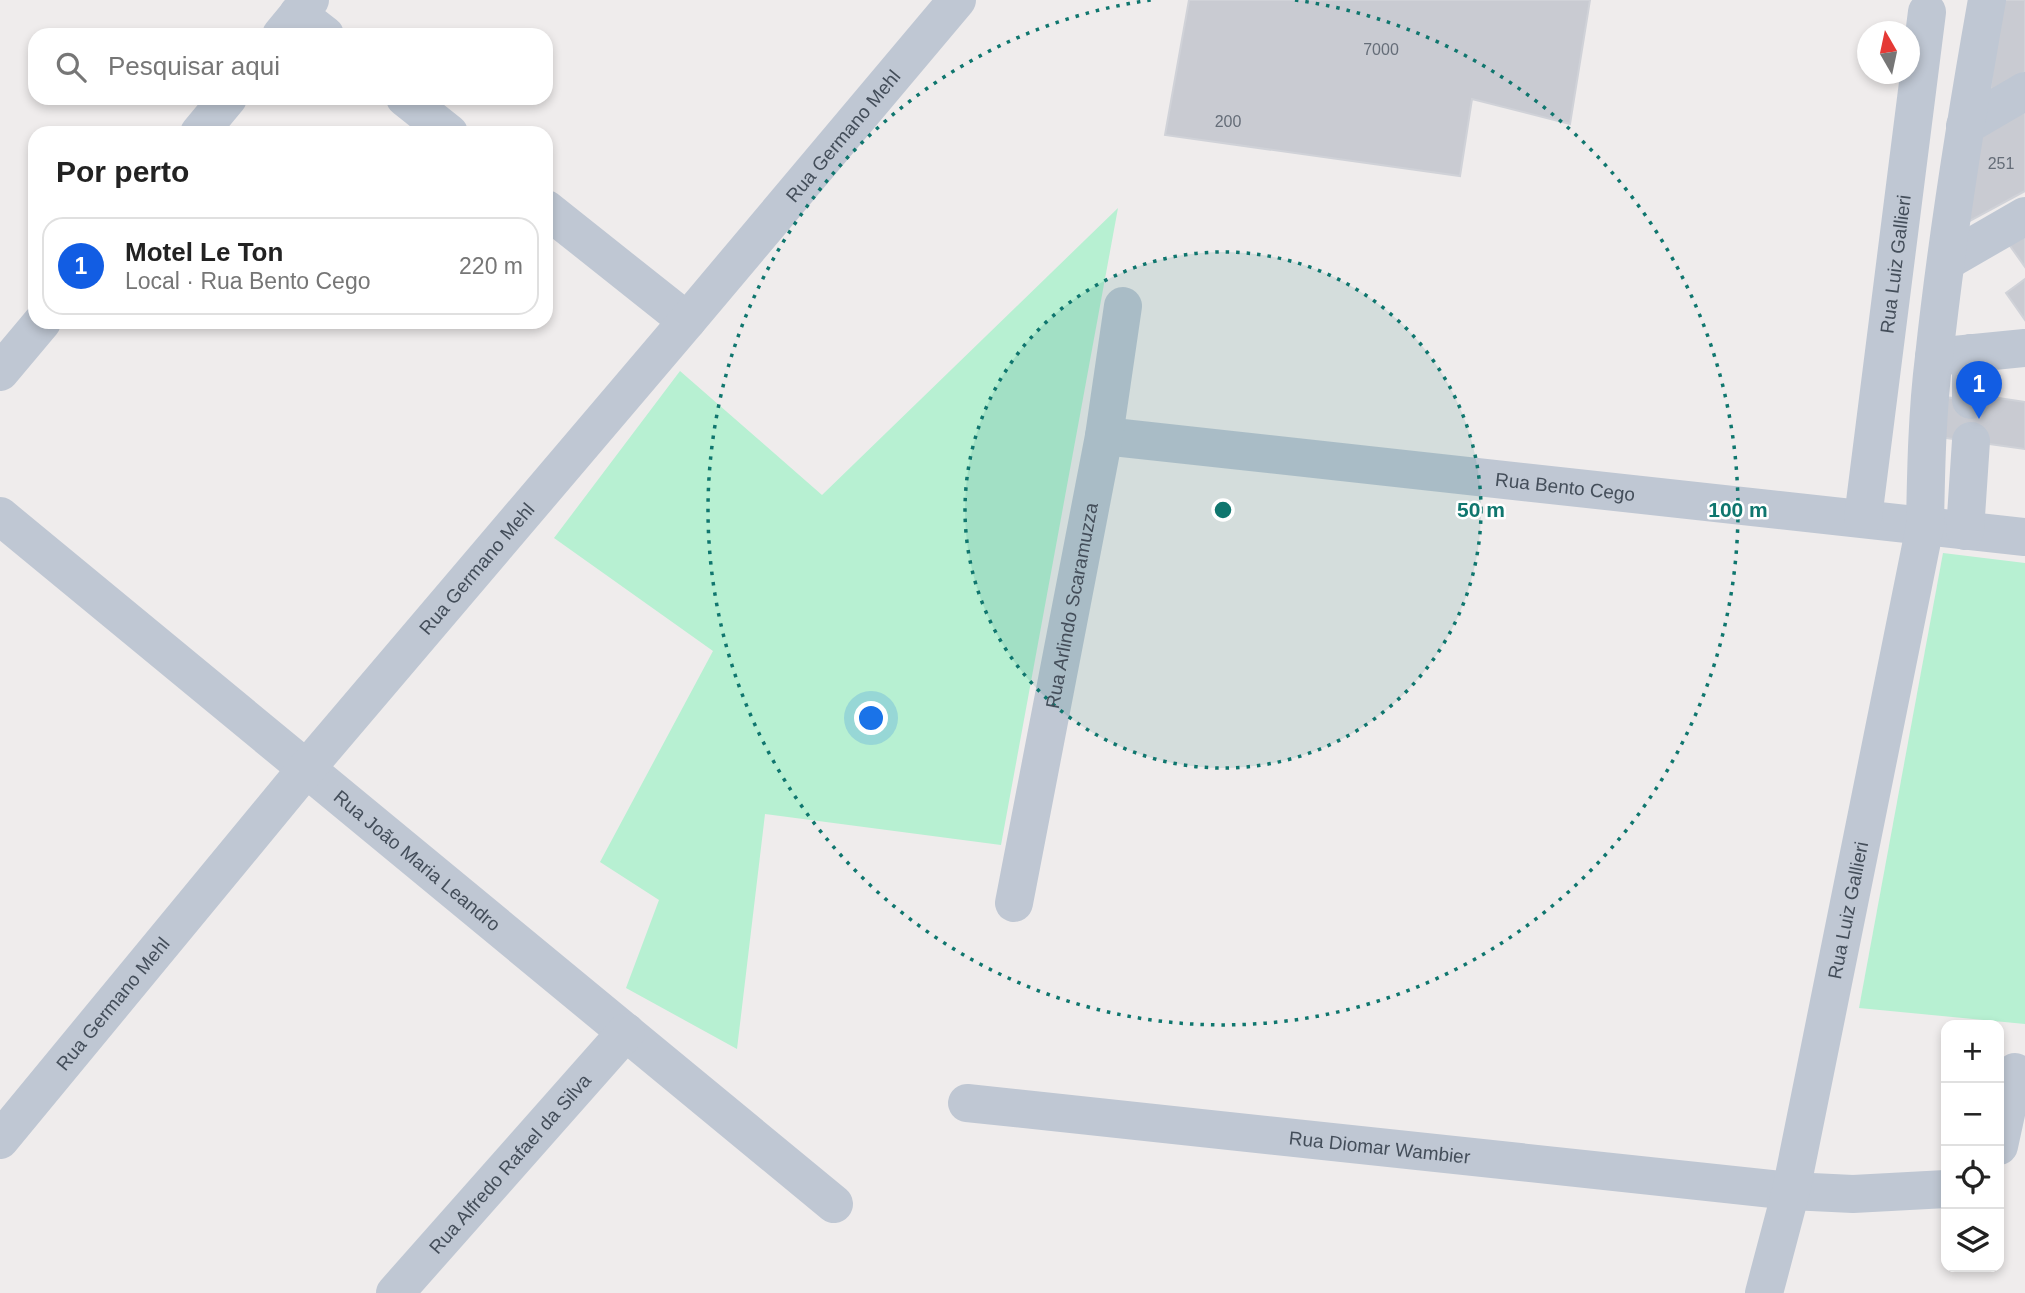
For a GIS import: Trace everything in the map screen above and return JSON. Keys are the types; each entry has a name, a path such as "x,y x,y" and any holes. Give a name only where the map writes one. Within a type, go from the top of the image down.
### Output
{"street":[{"name":"Rua Germano Mehl","path":"0,1140 306,769 957,0"},
{"name":"Rua Luiz Gallieri","path":"1764,1293 1791,1191 1925,526 1927,437 1934,357 1965,126 1987,0"},
{"name":"Rua Luiz Gallieri","path":"1863,518 1927,12"},
{"path":"1965,126 2025,91"},
{"path":"205,126 222,105"},
{"path":"414,105 440,126"},
{"path":"553,215 687,321"},
{"path":"1947,261 2025,216"},
{"name":"Rua Arlindo Scaramuzza","path":"1014,903 1104,436 1123,306"},
{"path":"0,372 36,329"},
{"path":"1934,357 2025,348"},
{"path":"1971,354 1971,400"},
{"name":"Rua Bento Cego","path":"1104,436 2025,537"},
{"path":"1965,531 1970,441"},
{"name":"Rua João Maria Leandro","path":"0,516 834,1204"},
{"name":"Rua Alfredo Rafael da Silva","path":"395,1293 626,1032"},
{"path":"2004,1123 2015,1072"},
{"name":"Rua Diomar Wambier","path":"967,1103 1791,1191 1853,1194 1941,1189"}],"green space":[{"path":"1118,208 1001,845 765,814 737,1049 626,988 659,900 600,862 713,651 554,538 680,371 822,495"},
{"path":"1943,553 2025,563 2025,1024 1859,1008"}],"building":[{"path":"1189,0 1590,0 1570,124 1472,99 1460,176 1165,135"},
{"path":"2001,0 2025,0 2025,72 1990,92"},
{"path":"2025,111 2025,191 1968,222 1981,136"},
{"path":"2025,233 2025,267 2008,243"},
{"path":"2025,279 2025,320 2006,293"},
{"path":"1937,396 1985,402 1985,396 2025,402 2025,449 1931,436"}],"place":[{"name":"Motel Le Ton","path":"1979,419"}]}
